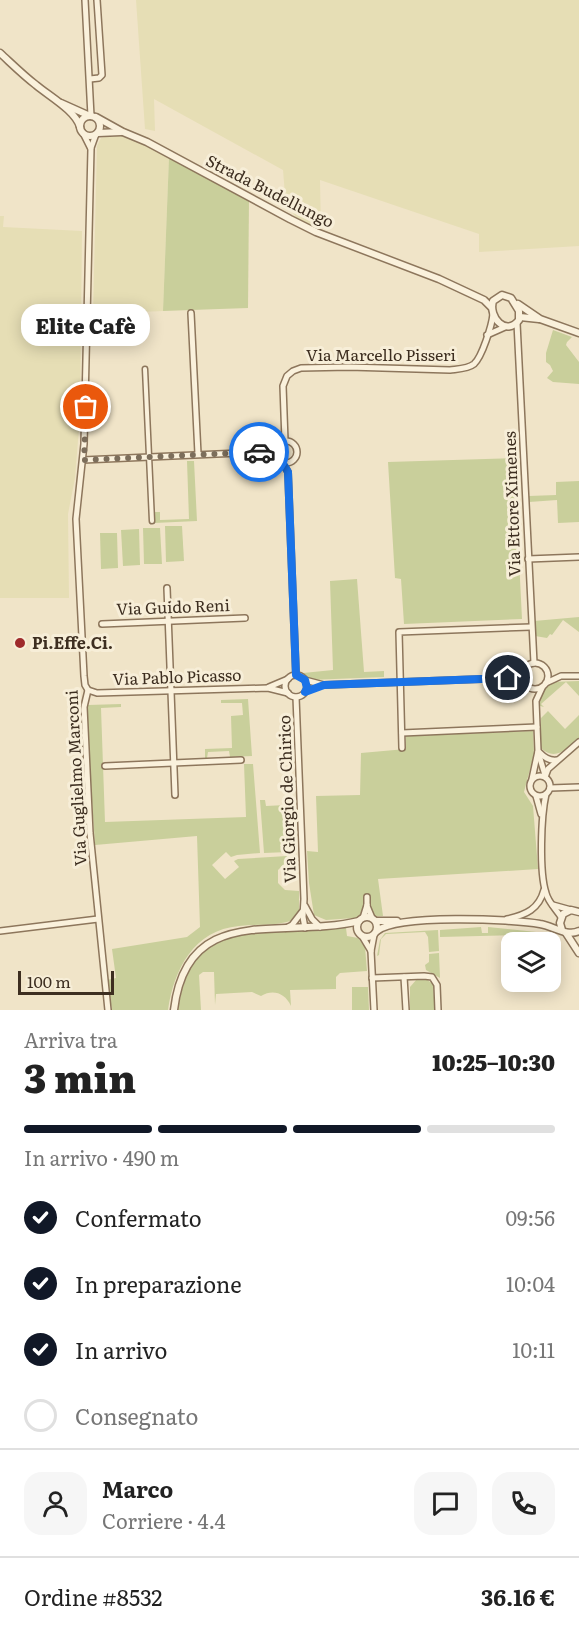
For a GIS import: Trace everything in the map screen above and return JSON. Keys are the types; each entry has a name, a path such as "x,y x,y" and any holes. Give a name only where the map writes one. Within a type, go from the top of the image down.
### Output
{"street":[{"path":"85,0 92,116 100,124 97,133"},
{"path":"90,79 99,78 102,75 97,0"},
{"name":"Strada Budellungo","path":"0,53 58,102 90,136 97,133 124,132"},
{"name":"Strada Budellungo","path":"58,102 147,142 316,232 473,294 484,300 498,322 507,327 518,320 540,319"},
{"path":"82,130 83,119 92,116"},
{"name":"Via Guglielmo Marconi","path":"82,130 91,150"},
{"name":"Via Guglielmo Marconi","path":"97,133 91,150 84,460 76,519 84,676 88,690 84,719 90,833 108,1010"},
{"name":"Strada Budellungo","path":"473,294 508,296 540,319 579,333"},
{"path":"492,310 495,299 502,295"},
{"path":"515,302 519,310 518,320"},
{"name":"Via Marcello Pisseri","path":"293,460 297,454 296,447 292,442 285,441 283,386 293,371 302,368 349,367 463,369 473,365 480,357 492,310"},
{"path":"190,313 198,454"},
{"name":"Via Ettore Ximenes","path":"518,320 534,663"},
{"path":"487,335 507,327 519,343"},
{"path":"145,369 152,521"},
{"path":"263,452 285,441"},
{"path":"277,446 275,450 277,457"},
{"path":"84,460 263,452 277,457 288,472"},
{"path":"282,462 293,460"},
{"path":"293,460 288,472 296,675"},
{"path":"528,559 579,557"},
{"path":"167,588 175,795"},
{"name":"Via Guido Reni","path":"102,624 244,618"},
{"path":"402,748 399,632 531,627"},
{"path":"508,678 534,663 541,664 547,670 561,676 579,676"},
{"path":"497,920 519,916 533,909 541,901 544,885 542,822 546,795 550,788 538,751 536,702 522,677 524,669"},
{"path":"536,702 548,677 547,670"},
{"path":"296,675 288,679 285,686 288,693 297,697 324,685"},
{"path":"296,675 324,685 508,678 527,686 544,685 561,676"},
{"name":"Via Pablo Picasso","path":"268,687 288,679"},
{"path":"305,680 307,688 305,692"},
{"name":"Via Pablo Picasso","path":"88,690 94,693 268,687 288,693"},
{"name":"Via Giorgio de Chirico","path":"286,929 298,919 304,901 297,697"},
{"path":"402,733 537,727"},
{"path":"545,777 548,769 579,742"},
{"path":"538,751 544,757 558,760"},
{"path":"538,751 530,788 536,796 542,822"},
{"path":"105,766 241,760"},
{"path":"532,779 537,776 545,777"},
{"path":"550,788 579,787"},
{"path":"536,796 546,795"},
{"path":"544,885 564,931 579,953"},
{"path":"367,897 360,934 371,951"},
{"path":"304,901 307,916 305,928"},
{"name":"Via Giorgio de Chirico","path":"304,901 312,919 320,927"},
{"path":"367,905 374,919 375,933 371,951 374,1010"},
{"path":"554,906 577,912"},
{"path":"543,924 577,912"},
{"path":"340,925 351,927 368,938 386,926 409,922 479,918 543,924 573,934 579,931"},
{"path":"0,931 98,919"},
{"path":"174,1010 178,989 194,955 205,944 230,933 320,927 374,919 409,922"},
{"path":"372,978 426,975 434,978 437,985 438,1010"},
{"path":"404,976 406,1010"}],"shaded area":[{"path":"136,0 579,0 579,246 479,252 479,234 320,180 321,230 297,218 286,207 283,170 154,99 155,131 145,129"},
{"path":"115,134 144,144 169,157 163,311 93,314 97,146 101,138 114,137"},
{"path":"0,216 4,216 3,227 82,231 80,416 75,478 68,514 69,598 0,598"}],"green space":[{"path":"169,157 249,200 248,308 163,311"},
{"path":"553,330 572,337 566,345 579,362 579,384 553,382 547,378 553,371 546,362 546,353"},
{"path":"514,458 522,619 404,624 401,579 395,578 388,462"},
{"path":"187,461 194,461 197,521 154,523 153,512 160,512 160,520 189,519"},
{"path":"579,481 579,522 558,523 557,500 529,502 529,496 556,495 556,482"},
{"path":"165,526 182,526 184,561 166,562"},
{"path":"143,528 160,528 162,564 144,564"},
{"path":"139,529 140,565 123,566 121,530"},
{"path":"100,533 117,533 118,568 101,569"},
{"path":"357,579 364,672 384,671 384,677 310,680 303,673 333,670 330,581"},
{"path":"579,617 579,632 563,620 547,638 535,636 534,621"},
{"path":"579,681 579,696 566,682 541,704 544,707 540,706 540,695 550,682"},
{"path":"248,699 252,756 230,757 229,751 208,752 205,758 205,749 232,748 231,716 243,715 242,703 221,703 221,700"},
{"path":"121,704 121,707 101,708 105,822 246,817 244,764 253,764 260,853 231,857 226,852 212,865 225,879 239,867 234,861 238,859 287,856 287,861 278,870 278,883 285,890 299,891 299,911 290,921 223,929 198,944 181,966 168,1010 112,1010 107,980 116,978 112,949 187,937 200,927 197,836 95,845 86,711 88,705"},
{"path":"548,711 565,729 579,715 579,738 556,754 546,752 541,748 541,718"},
{"path":"533,731 534,754 524,792 533,806 538,869 378,879 383,916 326,920 314,915 307,851 318,852 316,796 360,795 361,753 406,749 406,736"},
{"path":"260,800 265,800 266,806 286,805 288,852 264,853"},
{"path":"481,927 482,933 488,933 488,927 536,932 501,932 501,935 440,937 440,930"},
{"path":"346,928 347,936 358,938 365,947 367,971 340,973 336,977 336,989 290,990 291,1006 278,993 261,996 252,992 216,994 215,1005 214,972 203,972 199,975 201,1010 178,1010 188,972 199,956 214,943 226,938 258,933"},
{"path":"438,930 439,951 429,952 428,937 425,932 386,934 381,939 377,956 380,940 385,933"},
{"path":"439,953 440,978 426,970 425,965 429,962 429,954"},
{"path":"417,979 426,979 433,984 435,1010 410,1010 410,987"},
{"path":"352,987 368,987 369,1010 352,1010"}],"way so far":[{"path":"86,407 84,460 259,452"}],"place":[{"name":"Elite Cafè","path":"86,407"},
{"name":"Pi.Effe.Ci.","path":"20,643"}],"route":[{"path":"259,452 277,457 288,472 296,675 305,680 307,688 305,692 324,685 508,678"}]}
